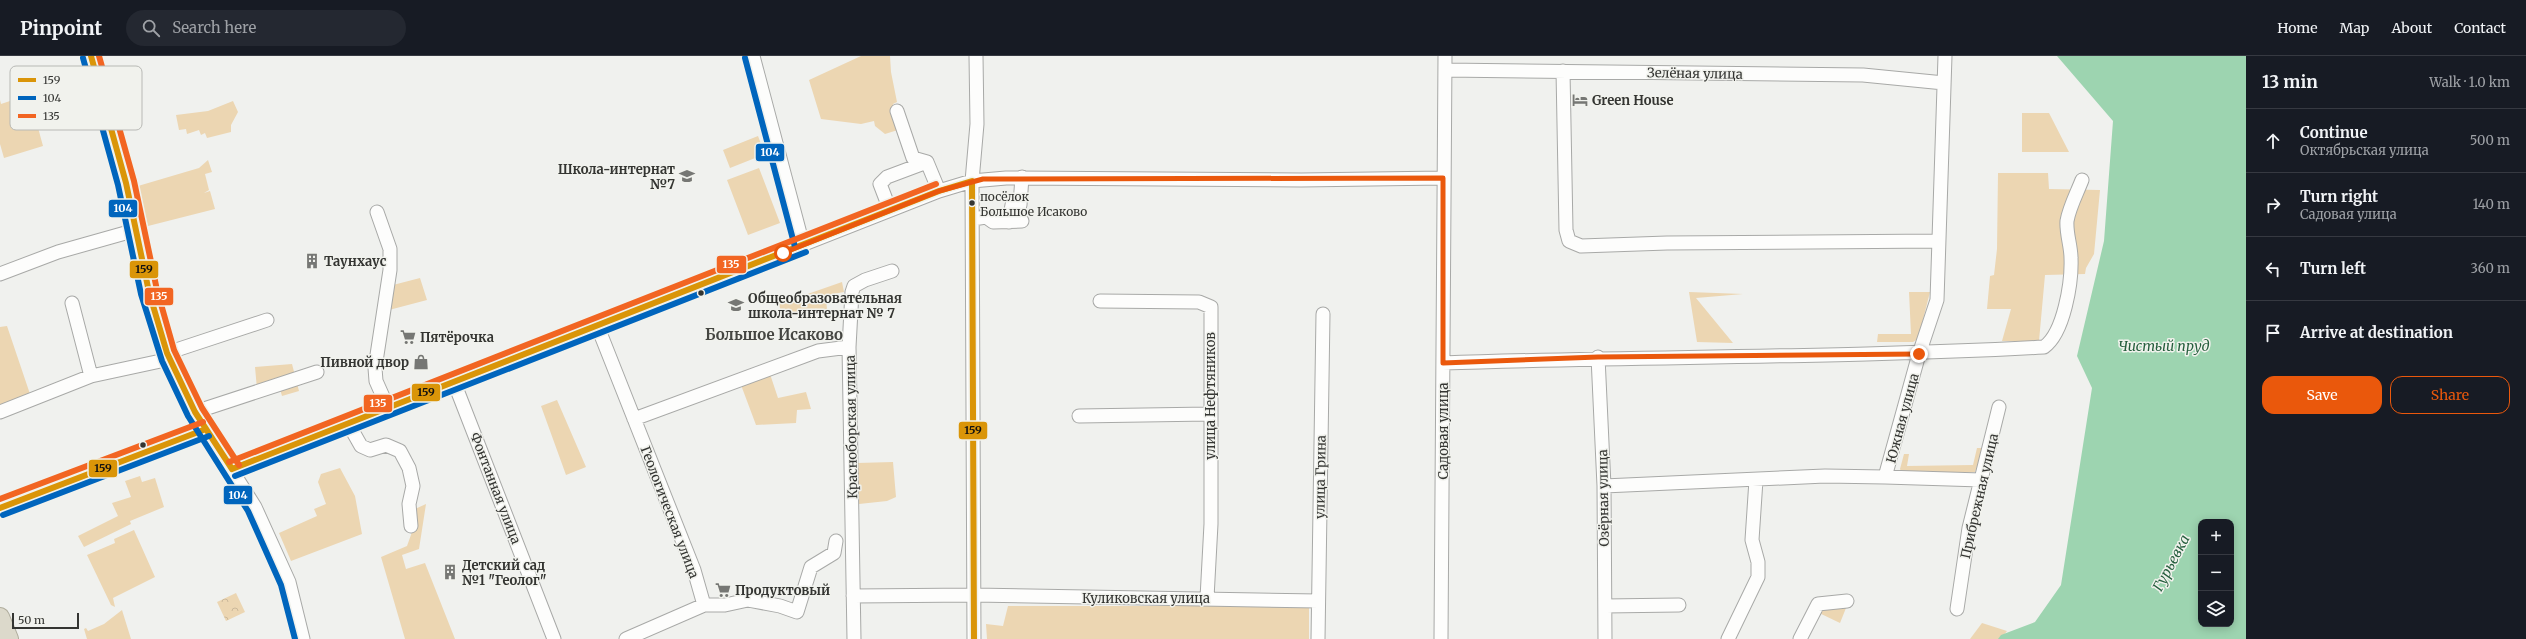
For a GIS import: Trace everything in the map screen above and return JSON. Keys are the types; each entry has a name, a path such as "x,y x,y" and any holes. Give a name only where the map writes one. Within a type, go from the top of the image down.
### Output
{"highway":[{"path":"0,617 9,639"}],"street":[{"path":"91,56 94,66"},
{"path":"753,56 804,244"},
{"path":"974,639 972,181 977,124 976,56"},
{"name":"Садовая улица","path":"1441,639 1445,56"},
{"name":"Южная улица","path":"1604,486 1680,481 1756,480 1825,476 1885,477 1919,354 1937,300 1945,56"},
{"name":"Зелёная улица","path":"1445,70 1863,75 1944,83"},
{"path":"1563,71 1566,230 1569,241 1581,246 1667,243 1938,241"},
{"path":"897,110 914,158 927,162"},
{"path":"112,130 120,160 149,292 168,356 187,399 255,507 289,582 303,639"},
{"path":"890,210 880,184 887,177 927,162"},
{"path":"927,162 939,191"},
{"path":"1009,222 1012,205 1020,204 1022,178"},
{"path":"232,469 890,210 939,191 972,181 1022,178 1301,180 1443,178"},
{"path":"1443,363 1598,357 1919,354 2044,347 2052,342 2058,330 2068,290 2071,259 2067,221 2082,180"},
{"path":"377,212 390,249 390,270 375,368 376,381 388,408"},
{"path":"973,219 986,217 993,222 1022,221"},
{"path":"0,274 58,252 136,230"},
{"path":"849,347 854,286 865,280 892,272"},
{"name":"улица Нефтяников","path":"1100,301 1199,302 1211,307 1209,414 1210,524 1208,598"},
{"path":"72,302 91,376"},
{"name":"улица Грина","path":"1318,639 1323,314"},
{"path":"0,412 91,376 168,356 267,320"},
{"name":"Геологическая улица","path":"597,326 694,570 704,605"},
{"name":"Красноборская улица","path":"634,419 818,350 849,347 854,639"},
{"name":"Озёрная улица","path":"1598,357 1604,486 1605,639"},
{"path":"195,412 317,372"},
{"name":"Фонтанная улица","path":"454,382 554,639"},
{"path":"184,438 190,424 187,399"},
{"name":"Прибрежная улица","path":"1957,609 1969,528 1999,407"},
{"path":"1078,416 1209,414"},
{"path":"348,423 361,446 370,450 386,445 400,451 409,468 413,486 409,504 411,526"},
{"path":"0,508 206,429"},
{"path":"1885,477 1981,480"},
{"path":"1728,639 1758,577 1758,562 1752,540 1756,480"},
{"path":"626,639 704,605 725,605 748,600 780,606 797,612 811,567 834,553 836,540"},
{"name":"Куликовская улица","path":"853,596 974,595 1318,601"},
{"path":"1800,639 1818,604 1847,601"},
{"path":"1605,606 1679,605"}],"green space":[{"path":"861,56 890,56 891,72 897,102 893,104 901,129 885,134 875,126 874,121 861,124 821,119 809,80"},
{"path":"0,100 1,104 10,101 10,130 39,130 43,146 4,158 0,144"},
{"path":"233,101 238,112 231,125 231,132 207,138 205,133 201,135 199,130 187,134 186,129 179,130 176,115 208,111"},
{"path":"2022,113 2049,113 2069,152 2022,152"},
{"path":"758,136 765,154 730,168 723,150"},
{"path":"208,160 212,172 205,174 209,190 204,193 210,191 215,209 148,226 138,186 199,168"},
{"path":"759,168 780,223 748,235 727,180"},
{"path":"1998,173 2048,173 2049,189 2100,190 2094,254 2086,268 2085,274 2045,275 2039,341 2002,341 2011,309 1987,309 1990,276 1994,275 1997,249"},
{"path":"420,278 427,300 389,310 393,285"},
{"path":"842,282 844,292 833,294 833,298 826,299 827,309 782,316 779,304"},
{"path":"1689,292 1743,294 1696,298 1733,343 1697,342"},
{"path":"1909,292 1930,292 1918,339 1913,342 1877,342 1878,334 1911,334"},
{"path":"7,326 30,394 0,406 0,327"},
{"path":"292,364 299,391 282,396 280,389 257,389 255,367"},
{"path":"770,374 778,398 806,392 811,409 797,410 796,423 756,425 741,385"},
{"path":"557,400 586,467 566,475 541,406"},
{"path":"1977,448 1983,448 1975,472 1936,474 1932,471 1901,471 1900,469 1904,454 1909,454 1907,466 1973,465"},
{"path":"893,462 896,497 887,501 859,504 857,463"},
{"path":"340,468 355,496 362,534 291,561 279,533 317,516 314,509 326,504 318,482 321,474"},
{"path":"140,476 142,482 155,478 164,507 130,521 131,524 84,547 78,536 118,516 112,503 131,497 125,481"},
{"path":"426,504 419,549 402,555 406,569 425,563 455,639 405,639 381,557 407,546 412,532 415,509"},
{"path":"134,530 155,577 113,598 115,607 111,605 87,555 115,543 114,539"},
{"path":"236,593 245,612 226,621 217,602"},
{"path":"1823,597 1846,608 1840,623 1815,611"},
{"path":"1008,606 1309,606 1309,639 987,639 986,624 1003,626"},
{"path":"122,610 131,639 87,639 84,629 86,628 88,631 104,624"},
{"path":"1982,623 2007,631 2001,639 1970,639"}],"water":[{"name":"Чистый пруд","path":"2057,56 2246,56 2246,639 1998,639 2001,635 2035,622 2061,585 2092,388 2077,356 2104,241 2113,121"}],"transit line":[{"name":"159","path":"91,56 94,66"},
{"name":"135","path":"99,56 102,66"},
{"name":"104","path":"83,58 85,66"},
{"name":"104","path":"745,58 795,247"},
{"name":"104","path":"103,130 118,185 141,294 162,361 188,416 248,511 281,585 295,639"},
{"name":"159","path":"111,130 126,183 149,292 167,353 195,412 232,469"},
{"name":"135","path":"120,130 134,181 157,290 174,350 202,408 239,465"},
{"name":"159","path":"232,469 939,191 972,181 974,639"},
{"name":"135","path":"229,462 936,184"},
{"name":"104","path":"235,476 806,252"},
{"name":"135","path":"0,499 203,422"},
{"name":"159","path":"0,508 206,429"},
{"name":"104","path":"3,515 209,436"}],"place":[{"name":"Green House","path":"1580,100"},
{"name":"Школа-интернат №7","path":"687,176"},
{"name":"посёлок Большое Исаково","path":"972,203"},
{"name":"Таунхаус","path":"312,261"},
{"name":"Общеобразовательная школа-интернат № 7","path":"736,305"},
{"name":"Пятёрочка","path":"408,337"},
{"name":"Пивной двор","path":"421,362"},
{"name":"Детский сад №1 \"Геолог\"","path":"450,572"},
{"name":"Продуктовый","path":"723,590"}],"district":[{"name":"Большое Исаково","path":"774,335"}],"route":[{"path":"783,253 939,191 983,179 1097,178 1301,180 1443,178 1443,363 1598,357 1919,354"}],"water label":[{"name":"Гурьевка","path":"2171,563"}]}
